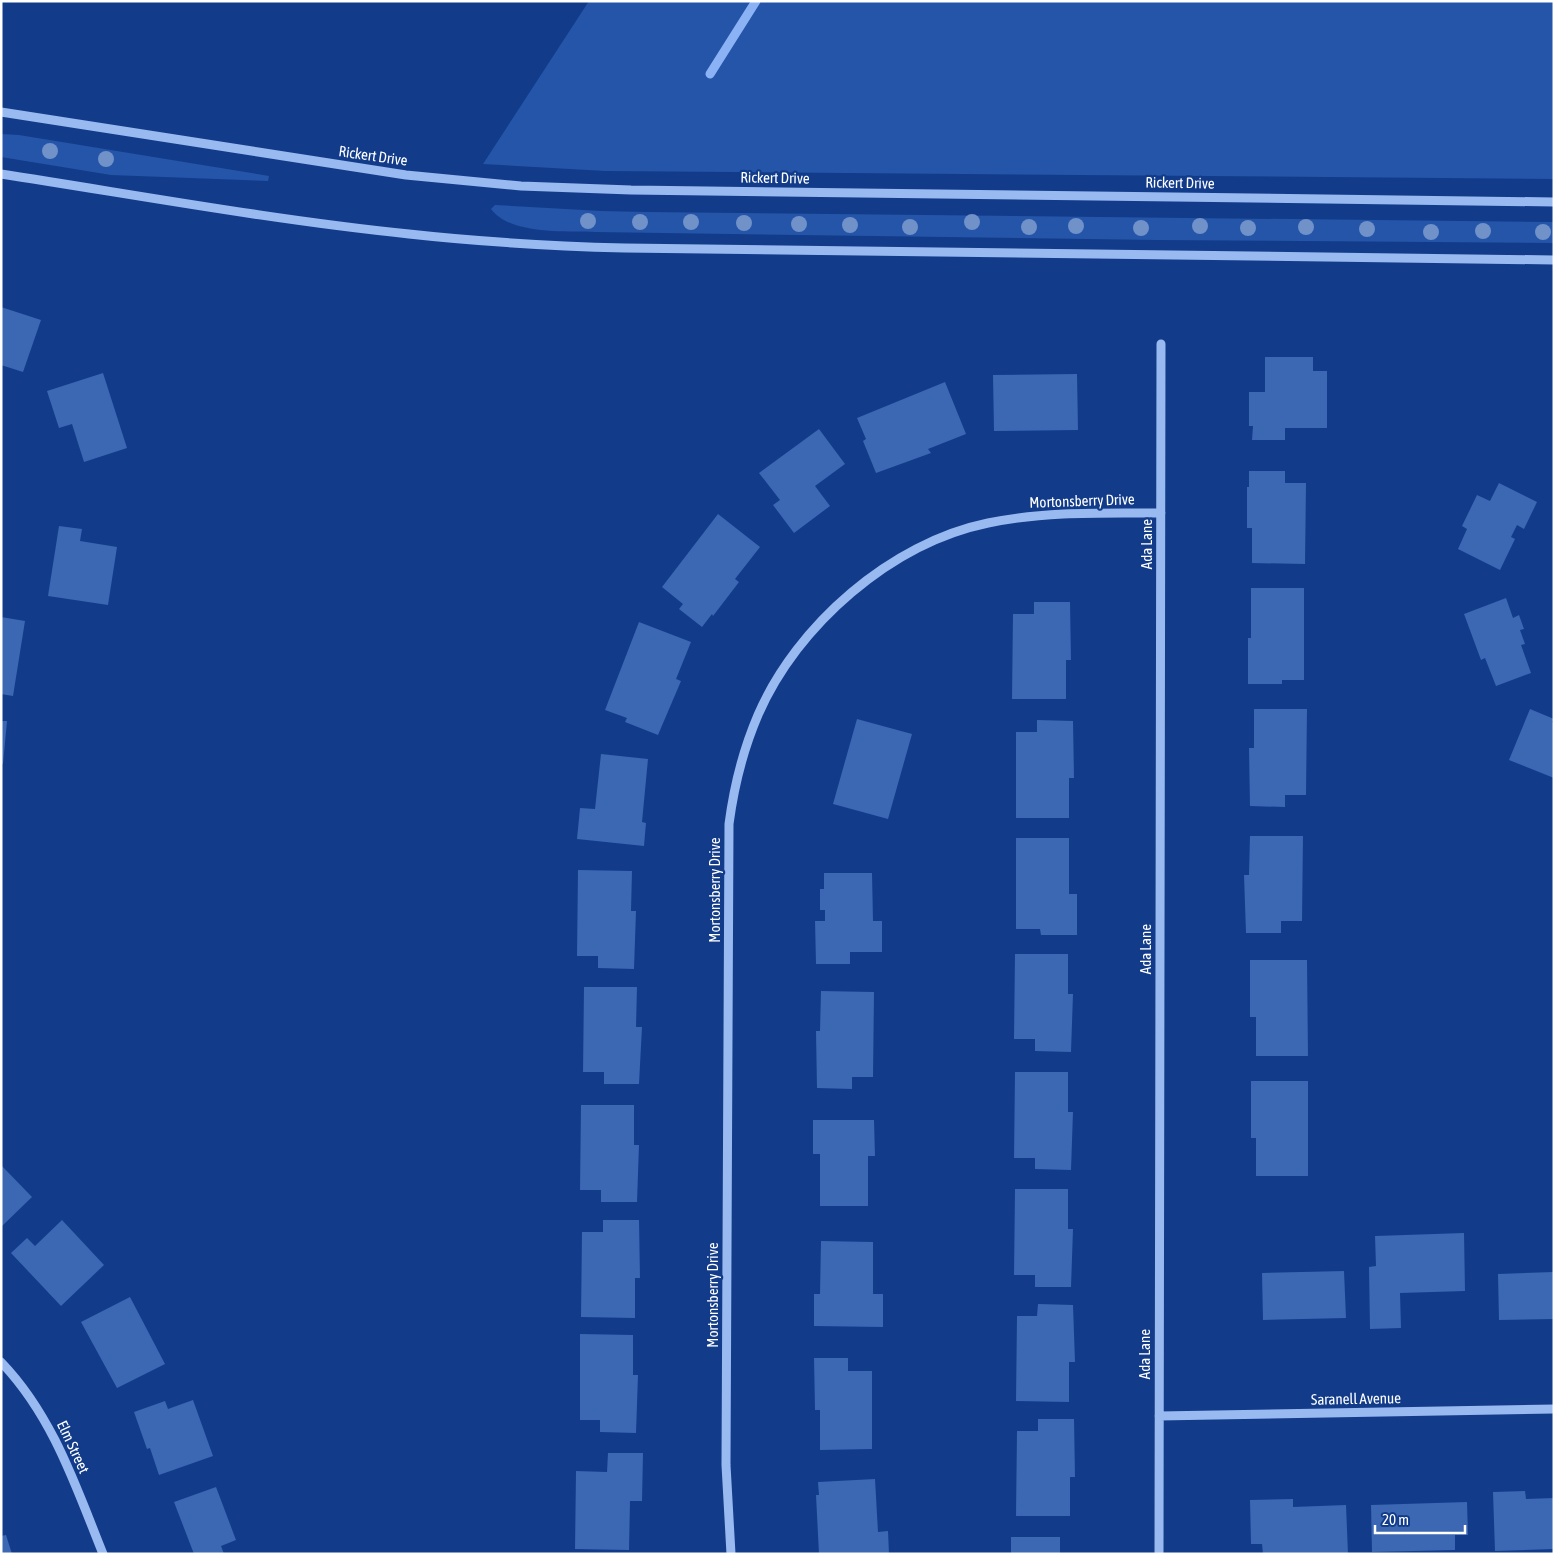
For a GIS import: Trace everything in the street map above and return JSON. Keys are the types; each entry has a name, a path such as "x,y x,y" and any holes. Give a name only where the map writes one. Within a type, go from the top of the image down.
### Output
{"street":[{"name":"Rickert Drive","path":"1,112 367,169 521,186 631,190 1554,202"},
{"path":"1,174 308,221 409,234 519,244 645,249 1554,260"},
{"name":"Ada Lane","path":"1159,1554 1161,344"},
{"name":"Mortonsberry Drive","path":"731,1554 726,1465 729,824 742,760 758,714 783,668 816,626 855,589 891,563 915,549 949,534 986,523 1030,515 1057,513 1161,513"},
{"name":"Elm Street","path":"1,1362 26,1391 51,1430 103,1554"},
{"name":"Saranell Avenue","path":"1159,1416 1554,1409"}],"shaded area":[{"path":"589,1 1554,1 1554,179 605,171 483,164"},
{"path":"1,134 19,135 269,176 268,181 111,175 1,157"},
{"path":"495,205 647,212 1554,222 1554,243 1157,240 554,231 539,230 511,223 491,209"}],"building":[{"path":"1,307 41,320 23,372 1,365"},
{"path":"1265,357 1313,357 1313,371 1327,371 1327,428 1285,428 1285,440 1252,440 1253,426 1249,426 1249,392 1265,392"},
{"path":"103,373 127,448 84,462 72,424 59,428 47,391"},
{"path":"1077,374 1078,430 994,431 993,375"},
{"path":"945,382 966,434 928,449 931,453 876,473 863,441 866,439 857,418"},
{"path":"819,429 845,464 815,486 830,506 794,533 773,505 780,500 759,473"},
{"path":"1249,471 1285,471 1285,483 1306,483 1305,564 1252,563 1252,528 1247,528"},
{"path":"1499,483 1537,502 1524,529 1517,525 1511,537 1515,539 1500,570 1458,549 1467,529 1462,526 1477,495 1490,501"},
{"path":"718,514 760,547 735,579 739,582 713,616 712,614 702,627 679,609 683,604 662,587"},
{"path":"59,526 82,529 80,541 117,547 108,605 48,596"},
{"path":"1251,588 1304,588 1304,680 1282,680 1282,684 1248,684 1248,638 1251,638"},
{"path":"1506,598 1513,618 1519,615 1524,629 1520,630 1525,644 1521,645 1531,673 1496,686 1485,658 1481,660 1464,614"},
{"path":"1034,602 1070,602 1071,660 1066,660 1066,699 1012,699 1013,614 1034,614"},
{"path":"1,617 25,621 13,696 1,694"},
{"path":"639,622 691,642 676,679 681,681 658,735 625,722 627,718 605,710"},
{"path":"1254,709 1307,709 1306,795 1285,795 1285,807 1250,806 1249,748 1254,748"},
{"path":"1530,709 1554,719 1552,722 1554,723 1554,778 1509,760"},
{"path":"857,719 912,734 888,819 833,804"},
{"path":"1037,720 1073,721 1074,778 1069,778 1069,818 1016,818 1016,732 1037,732"},
{"path":"1,721 7,721 3,764 1,764"},
{"path":"601,754 648,759 642,822 646,823 644,846 577,839 580,808 595,809"},
{"path":"1250,836 1303,836 1302,921 1281,921 1281,933 1246,933 1244,875 1249,875"},
{"path":"1016,838 1069,838 1069,894 1077,894 1077,935 1041,935 1040,929 1016,929"},
{"path":"578,870 632,871 631,911 636,911 634,969 598,968 598,956 577,956"},
{"path":"824,873 872,873 873,921 882,921 882,952 850,952 850,964 816,964 815,921 825,921 825,910 820,910 820,889 824,889"},
{"path":"1015,954 1068,954 1068,994 1073,994 1071,1052 1035,1051 1035,1039 1014,1039"},
{"path":"1250,960 1307,960 1308,1056 1256,1056 1256,1017 1250,1017"},
{"path":"584,987 637,987 636,1027 642,1027 639,1084 604,1084 604,1072 583,1072"},
{"path":"821,991 874,992 873,1077 852,1077 852,1089 817,1088 816,1031 820,1031"},
{"path":"1015,1072 1068,1072 1068,1112 1073,1112 1071,1170 1035,1169 1035,1158 1014,1158"},
{"path":"1251,1081 1308,1081 1308,1176 1256,1176 1256,1138 1251,1138"},
{"path":"581,1105 634,1105 634,1145 639,1145 637,1202 601,1202 601,1190 580,1190"},
{"path":"813,1120 874,1120 875,1156 868,1156 868,1206 820,1206 820,1154 813,1154"},
{"path":"1,1165 32,1197 1,1227"},
{"path":"1015,1189 1068,1189 1068,1229 1073,1229 1071,1287 1035,1287 1035,1275 1014,1275"},
{"path":"62,1220 104,1265 61,1306 11,1253 27,1238 35,1246"},
{"path":"603,1220 639,1220 640,1278 635,1278 635,1318 581,1317 582,1232 603,1232"},
{"path":"1464,1233 1465,1291 1400,1293 1401,1328 1370,1329 1369,1267 1376,1266 1375,1236"},
{"path":"821,1241 873,1242 873,1294 883,1294 883,1327 814,1326 814,1294 820,1294"},
{"path":"1344,1271 1346,1318 1263,1320 1262,1273"},
{"path":"1554,1272 1554,1319 1499,1320 1498,1274"},
{"path":"130,1297 165,1364 117,1388 81,1322"},
{"path":"1038,1304 1073,1305 1075,1362 1069,1362 1069,1402 1016,1401 1017,1316 1037,1316"},
{"path":"580,1334 633,1335 633,1375 638,1375 636,1433 600,1432 600,1420 580,1420"},
{"path":"814,1358 848,1358 848,1371 872,1371 872,1449 820,1450 820,1410 815,1410"},
{"path":"193,1400 213,1456 159,1475 150,1448 147,1449 134,1412 165,1401 168,1409"},
{"path":"1038,1419 1074,1419 1075,1477 1070,1477 1070,1516 1016,1516 1017,1431 1038,1431"},
{"path":"608,1453 643,1453 642,1501 630,1501 629,1550 575,1549 576,1471 607,1472"},
{"path":"875,1479 878,1532 888,1531 889,1554 819,1554 816,1495 819,1495 818,1482"},
{"path":"216,1487 236,1540 221,1546 224,1554 194,1554 174,1502"},
{"path":"1525,1491 1526,1499 1554,1498 1554,1549 1495,1551 1493,1492"},
{"path":"1293,1499 1293,1507 1346,1505 1348,1554 1263,1554 1262,1544 1251,1544 1250,1500"},
{"path":"1467,1502 1468,1535 1455,1535 1455,1550 1372,1552 1371,1505"},
{"path":"6,1535 12,1554 1,1554 1,1536"},
{"path":"1011,1537 1060,1537 1060,1554 1011,1554"}],"waterway":[{"path":"710,74 756,1"}]}
